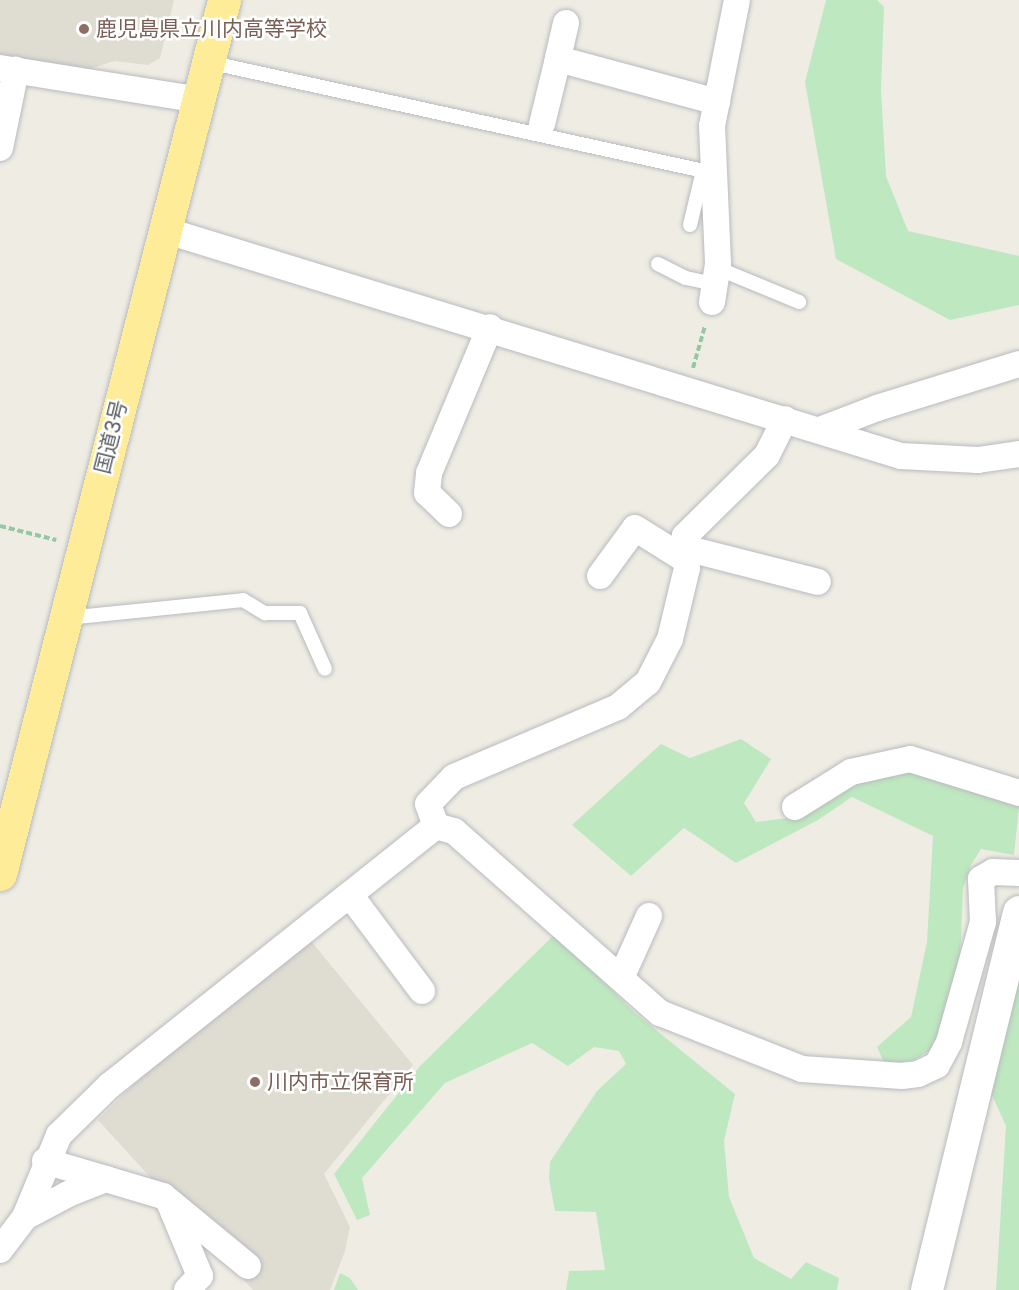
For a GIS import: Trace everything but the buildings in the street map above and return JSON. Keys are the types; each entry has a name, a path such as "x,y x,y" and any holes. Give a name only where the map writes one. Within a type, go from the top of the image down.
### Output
{"highway":[{"name":"国道3号","path":"0,874 8,806 65,618 224,0"}],"street":[{"path":"715,284 708,172 712,126 737,0"},
{"path":"542,124 566,23"},
{"path":"558,59 717,102"},
{"path":"0,148 8,69 199,100"},
{"path":"164,230 490,327 901,456 978,460 1019,454"},
{"path":"449,514 427,493 429,473 490,327"},
{"path":"820,430 877,408 1019,364"},
{"path":"436,826 428,804 453,777 618,707 648,682 670,639 686,554 685,536 767,455 785,419"},
{"path":"600,576 635,528 686,554 818,582"},
{"path":"795,807 851,772 910,759 1019,793"},
{"path":"0,1250 25,1217 45,1161 59,1135 109,1086 436,826"},
{"path":"436,826 454,831 660,1013 802,1069 918,1074 937,1065 949,1042 983,922 981,879 993,872 1019,873"},
{"path":"350,895 422,991"},
{"path":"927,1290 1019,912"},
{"path":"621,978 649,916"},
{"path":"45,1161 169,1201 248,1266"},
{"path":"25,1217 68,1194 106,1179"},
{"path":"169,1201 200,1276 188,1290"}],"lane":[{"path":"208,62 708,172 690,225"},
{"path":"658,264 686,278 799,302"},
{"path":"65,618 243,600 265,613 300,613 325,669"}],"path":[{"path":"687,389 715,284"},
{"path":"0,526 83,547"}],"shaded area":[{"name":"鹿児島県立川内高等学校","path":"0,0 174,0 160,58 148,65 114,61 80,72 0,60"},
{"path":"311,941 413,1065 324,1174 350,1227 345,1251 330,1290 253,1290 98,1120 148,1070"}],"green space":[{"path":"826,0 877,0 884,7 881,90 886,176 908,231 1019,256 1019,305 950,320 836,259 805,82"},
{"path":"741,739 771,759 744,803 756,822 788,818 849,785 910,770 1019,807 1014,855 981,849 971,865 963,888 960,961 937,1046 914,1060 885,1064 877,1047 911,1017 927,942 933,836 852,797 818,820 736,863 684,828 631,876 572,825 661,744 690,758"},
{"path":"555,934 635,1013 735,1094 724,1141 729,1197 754,1258 791,1279 806,1262 839,1278 837,1290 566,1290 569,1271 605,1270 596,1212 555,1211 549,1179 550,1162 597,1091 626,1064 619,1051 594,1047 568,1066 532,1043 445,1083 362,1178 370,1215 357,1220 334,1174 421,1065"},
{"path":"1019,955 1019,1290 996,1290 1006,1126 978,1064"},
{"path":"340,1273 350,1278 358,1290 334,1290"}],"place":[{"name":"鹿児島県立川内高等学校","path":"84,29"},
{"name":"川内市立保育所","path":"255,1082"}]}
